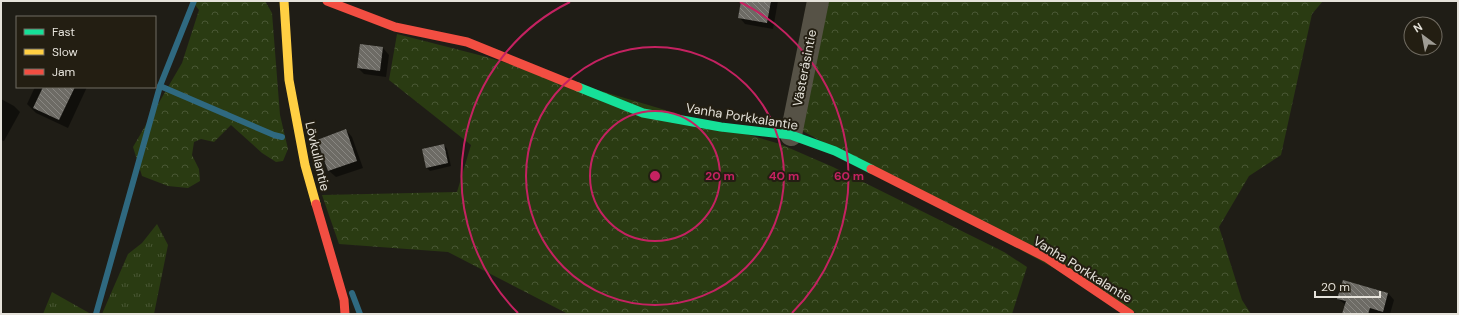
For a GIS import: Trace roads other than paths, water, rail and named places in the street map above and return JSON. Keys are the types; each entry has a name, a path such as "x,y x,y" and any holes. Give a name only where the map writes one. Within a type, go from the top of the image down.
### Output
{"street":[{"name":"Lövkullantie","path":"284,1 289,80 302,149 310,185 344,300 345,314"},
{"name":"Vanha Porkkalantie","path":"326,1 395,27 467,42 643,113 721,127 791,135 835,151 1047,258 1130,314"},
{"name":"Västeråsintie","path":"791,135 818,1"}],"waterway":[{"path":"194,1 160,86 274,135 282,137"},
{"path":"96,314 160,86"},
{"path":"352,293 360,314"}]}
